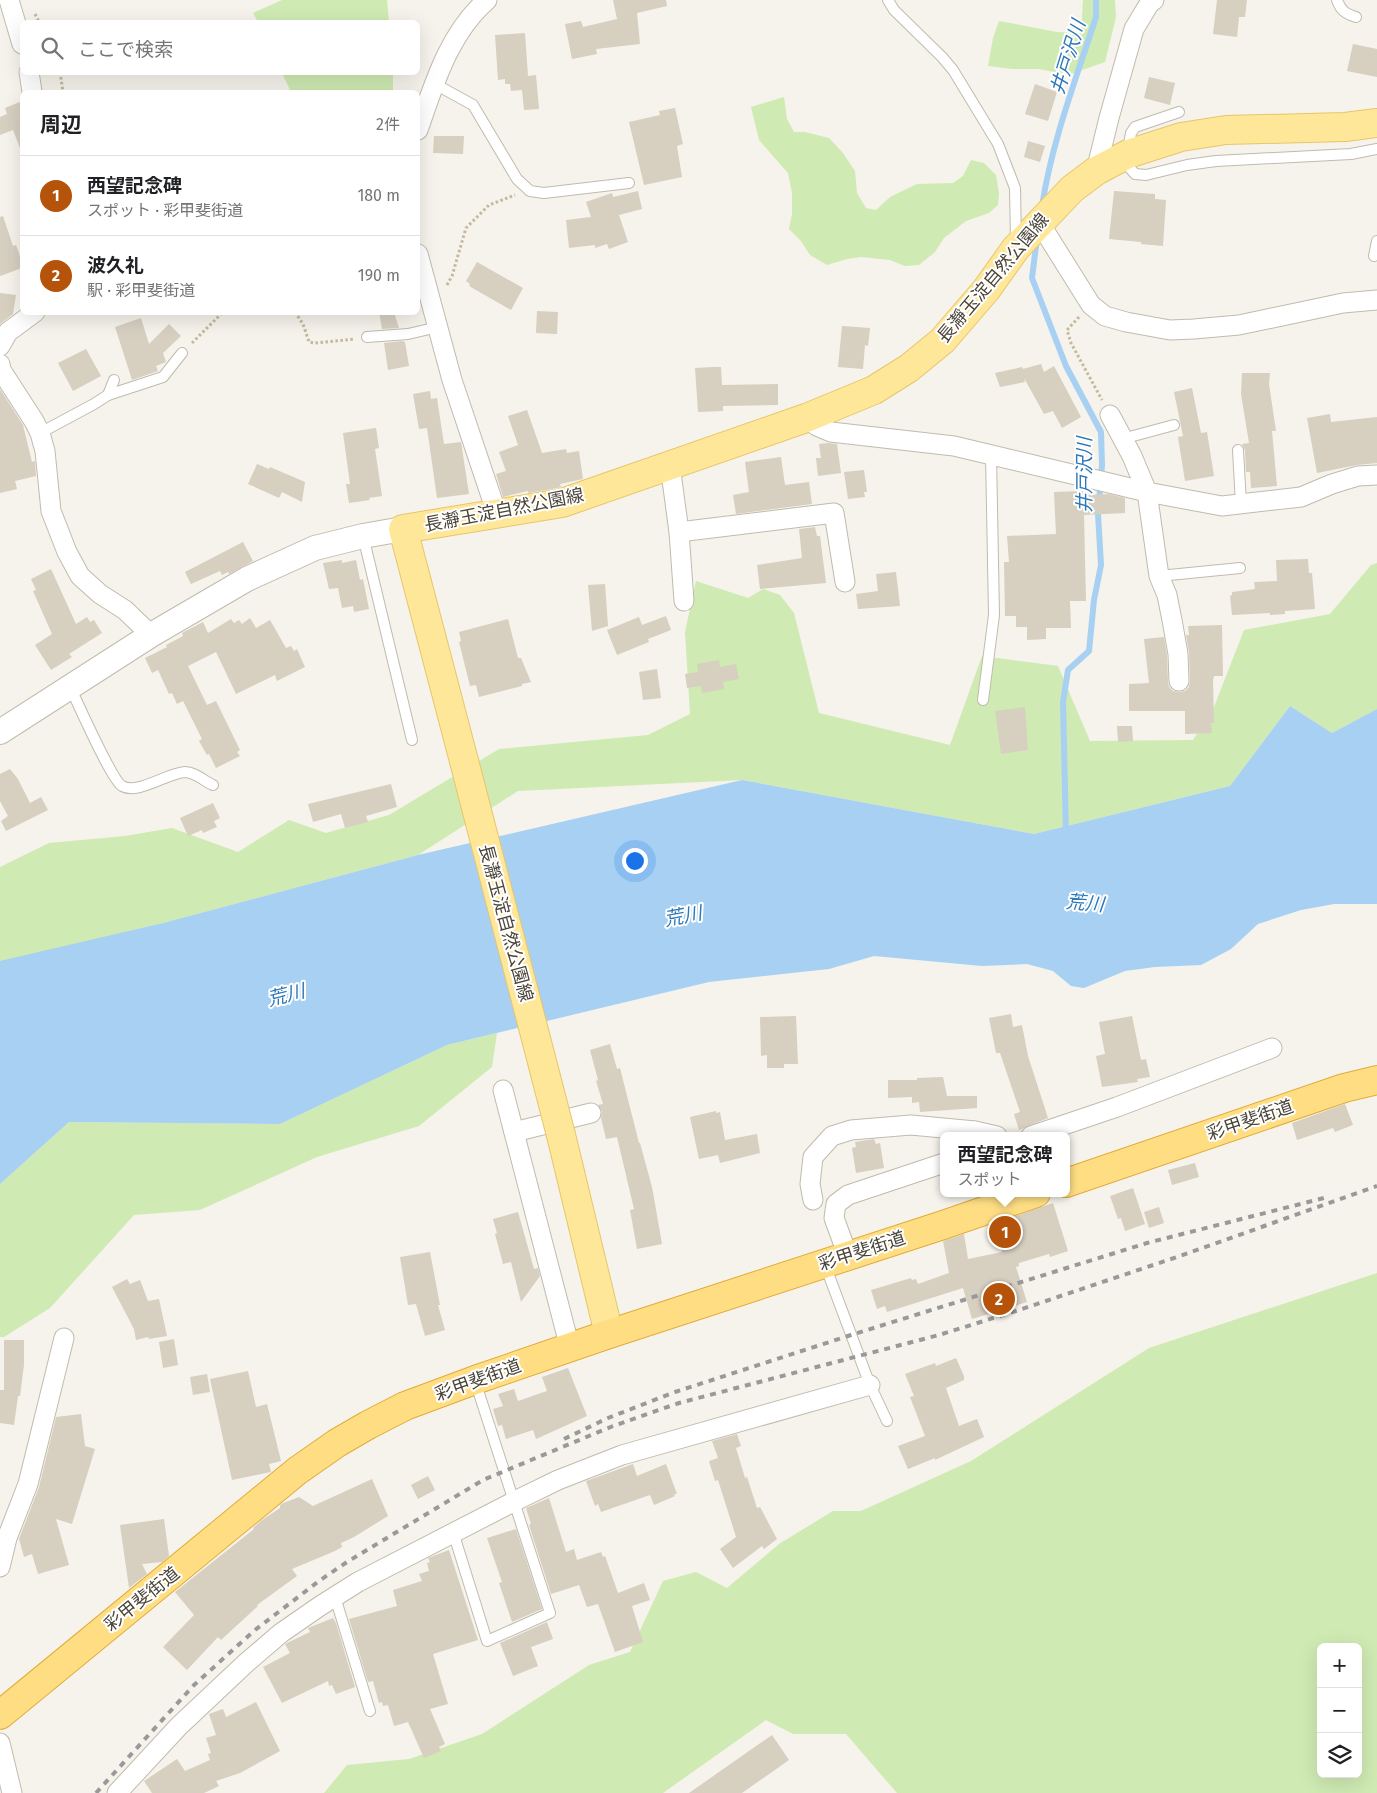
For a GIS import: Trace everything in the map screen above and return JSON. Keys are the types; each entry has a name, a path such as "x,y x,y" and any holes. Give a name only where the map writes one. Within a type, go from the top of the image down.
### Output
{"highway":[{"name":"彩甲斐街道","path":"1070,1182 1344,1088 1377,1080"},
{"name":"彩甲斐街道","path":"0,1715 298,1471 329,1448 405,1406 609,1334 1024,1197"}],"main road":[{"name":"長瀞玉淀自然公園線","path":"609,1334 561,1135 403,529 562,503 806,418 874,390 909,368 942,341 986,290 1016,248 1072,189 1096,171 1124,156 1181,137 1226,130 1319,128 1377,123"}],"street":[{"path":"9,0 20,37"},
{"path":"420,124 433,83 460,31 473,12 486,0"},
{"path":"1096,171 1134,29 1149,4 1154,0"},
{"path":"29,75 32,90"},
{"path":"1039,222 1091,305 1105,316 1126,322 1170,330 1194,330 1239,325 1343,303 1377,300"},
{"path":"420,261 452,380 497,514"},
{"path":"0,346 8,332 31,315"},
{"path":"0,364 1,370 40,433 45,451 51,511 71,560 80,576 100,594 125,610 151,634"},
{"path":"1110,415 1132,456 1147,492 1160,576 1172,620 1178,654 1180,681"},
{"path":"806,418 817,426 831,432 954,446 1147,492 1222,506 1302,497 1350,479 1377,475"},
{"path":"670,465 679,532 684,601"},
{"path":"679,532 834,513 845,582"},
{"path":"0,732 151,634 247,579 315,548 363,536 403,529"},
{"path":"1043,1132 1118,1106 1272,1048"},
{"path":"502,1090 570,1348"},
{"path":"514,1132 591,1113"},
{"path":"813,1200 810,1184 813,1158 832,1136 851,1130 911,1125 966,1132"},
{"path":"837,1260 834,1218 836,1204 848,1195 940,1164"},
{"path":"0,1567 7,1538 28,1484 64,1338"},
{"path":"117,1793 179,1726 281,1633 335,1596 453,1532 558,1480 622,1454 870,1385"},
{"path":"0,1743 12,1793"}],"lane":[{"path":"888,0 894,10 953,70 998,144 1015,188 1016,248"},
{"path":"1337,0 1345,14 1356,18"},
{"path":"433,83 473,105 517,179 530,191 544,193 629,183"},
{"path":"1179,112 1135,127 1124,156 1135,174 1146,175 1187,165 1216,161 1351,154 1377,149"},
{"path":"1374,256 1377,241"},
{"path":"367,338 408,334 436,318"},
{"path":"40,433 108,395 163,377 182,353"},
{"path":"108,395 114,380"},
{"path":"1122,439 1174,425"},
{"path":"1238,450 1241,504"},
{"path":"983,700 994,615 992,454"},
{"path":"363,536 412,740"},
{"path":"1160,576 1240,568"},
{"path":"70,687 106,762 119,783 123,786 142,786 185,772 213,785"},
{"path":"837,1260 870,1385 886,1421"},
{"path":"453,1532 487,1641 550,1613 475,1380"},
{"path":"335,1596 370,1711"}],"path":[{"path":"60,75 63,90"},
{"path":"436,318 452,276 466,228 489,205 530,191"},
{"path":"1078,286 1080,316 1067,330 1071,344 1110,415"},
{"path":"182,353 220,315"},
{"path":"296,315 302,324 309,342 367,338"}],"green space":[{"path":"282,0 387,0 389,20 257,20 253,13"},
{"path":"1083,0 1115,0 1116,17 1105,62 1068,75 1039,69 1012,69 988,66 993,38 999,21 1057,32 1081,33"},
{"path":"283,75 393,75 393,90 290,90"},
{"path":"784,97 787,119 794,132 805,132 829,138 843,153 855,171 857,193 866,208 876,210 890,197 917,184 953,183 963,176 971,160 984,163 996,175 999,193 998,205 989,213 966,221 944,238 935,252 919,265 905,266 890,260 861,257 827,265 810,255 801,241 789,229 792,214 792,193 788,173 759,140 751,107"},
{"path":"1377,563 1377,709 1332,733 1290,706 1230,786 1034,834 742,780 518,791 418,855 163,923 0,963 0,867 49,843 125,836 172,828 238,852 289,820 326,833 389,815 499,749 648,735 690,714 685,632 696,581 748,598 763,589 780,595 794,613 819,713 950,745 982,656 1058,666 1090,741 1193,740 1214,707 1244,630 1330,614 1371,565"},
{"path":"497,1033 492,1067 419,1126 317,1157 200,1210 134,1215 50,1308 4,1337 0,1337 0,1184 69,1122 280,1124 447,1045"},
{"path":"1377,1273 1377,1793 897,1793 846,1734 793,1734 766,1720 663,1793 324,1793 347,1765 409,1759 482,1734 589,1665 630,1652 663,1581 696,1572 727,1588 779,1544 833,1511 861,1511 971,1461 1149,1348"}],"water":[{"name":"荒川","path":"1290,706 1332,733 1377,709 1377,904 1334,904 1301,910 1258,924 1231,949 1201,965 1155,967 1125,971 1084,988 1071,986 1053,971 1027,964 982,966 874,956 829,969 709,982 447,1045 280,1124 69,1122 0,1184 0,961 163,923 418,855 742,780 1034,834 1230,786"}],"building":[{"path":"613,0 666,0 667,6 637,13 640,44 596,49 597,54 572,59 565,24 581,21 583,27 617,19"},
{"path":"1217,0 1247,0 1245,17 1239,17 1237,37 1213,34"},
{"path":"525,33 528,76 536,75 539,109 524,110 522,90 511,91 510,84 505,84 505,79 498,80 495,35"},
{"path":"1353,44 1377,49 1377,77 1347,71"},
{"path":"1149,77 1175,83 1170,105 1144,98"},
{"path":"1035,84 1057,92 1048,121 1025,114"},
{"path":"20,102 20,148 13,130 0,135 0,117 7,114 5,108"},
{"path":"675,108 683,144 677,146 682,177 644,185 629,122 660,115 659,111"},
{"path":"434,136 464,136 463,154 433,153"},
{"path":"1028,141 1045,146 1040,162 1024,157"},
{"path":"638,191 642,209 619,215 628,242 609,249 607,244 595,248 595,245 569,248 566,220 591,217 586,202 612,193 613,197"},
{"path":"1114,191 1155,194 1155,199 1166,200 1163,246 1109,239"},
{"path":"3,216 13,246 16,245 20,256 20,269 0,276 0,217"},
{"path":"477,262 523,288 511,310 469,286 470,284 466,281"},
{"path":"0,293 16,295 13,314 0,324"},
{"path":"537,311 558,312 557,334 536,333"},
{"path":"380,315 395,315 399,328 382,329"},
{"path":"141,318 149,344 169,324 181,336 163,353 166,362 156,366 158,371 132,380 115,327"},
{"path":"842,326 870,328 868,346 865,345 863,369 838,367"},
{"path":"405,342 409,366 388,370 384,343"},
{"path":"86,349 101,376 73,391 58,363"},
{"path":"1041,364 1044,372 1054,366 1081,417 1062,428 1053,411 1044,414 1024,378 1025,382 1000,387 995,373"},
{"path":"721,367 722,385 778,384 778,405 723,406 723,411 698,412 695,368"},
{"path":"1242,373 1270,373 1269,384 1276,431 1272,431 1277,486 1251,488 1250,472 1246,472 1245,450 1242,444 1249,443 1241,394"},
{"path":"1192,388 1201,433 1207,432 1214,476 1185,481 1178,437 1183,436 1174,392"},
{"path":"0,389 23,425 32,462 35,461 36,476 15,481 17,489 0,493"},
{"path":"430,391 431,399 437,398 444,444 461,442 469,494 437,498 427,428 419,429 413,394"},
{"path":"527,410 542,453 566,449 567,453 579,451 583,479 560,484 561,487 558,488 528,493 528,491 503,497 496,474 506,471 499,452 518,445 508,416"},
{"path":"1330,414 1331,422 1377,417 1377,463 1317,473 1307,418"},
{"path":"376,428 379,448 375,449 382,496 349,503 346,484 350,484 343,433"},
{"path":"819,444 837,444 841,473 818,476 816,458 821,458"},
{"path":"781,457 785,485 809,482 812,504 736,514 733,495 749,492 745,462"},
{"path":"257,464 269,469 270,467 305,482 302,502 282,492 279,498 248,484"},
{"path":"864,470 867,492 864,492 865,497 848,499 844,472"},
{"path":"1083,491 1083,495 1109,494 1125,498 1125,513 1084,515 1086,601 1070,601 1071,628 1046,628 1046,639 1027,640 1027,627 1016,627 1016,616 1005,616 1004,562 1009,562 1007,536 1056,534 1054,492"},
{"path":"815,527 817,536 820,536 826,583 760,589 757,565 802,558 799,529"},
{"path":"243,542 253,561 229,574 228,572 222,575 220,571 191,584 185,572"},
{"path":"1308,559 1309,573 1312,573 1315,609 1285,611 1285,614 1232,615 1230,596 1232,592 1255,589 1254,582 1277,581 1276,560"},
{"path":"342,560 342,563 356,560 360,580 363,579 369,609 354,612 353,606 342,608 338,588 329,589 323,563"},
{"path":"51,569 76,624 87,617 90,622 94,620 102,633 69,654 72,657 51,670 35,645 52,634 33,591 36,590 31,579"},
{"path":"896,572 900,606 858,609 856,594 878,591 876,574"},
{"path":"605,584 608,626 592,631 588,585"},
{"path":"666,616 671,630 648,639 649,642 617,655 607,630 639,617 642,625"},
{"path":"250,618 256,628 270,620 286,648 291,646 294,651 297,649 305,667 277,681 275,675 236,694 216,652 188,666 207,705 216,701 240,750 237,752 240,756 216,768 209,754 207,755 199,741 202,739 183,701 177,704 172,693 169,694 158,670 152,673 145,658 167,647 166,645 183,636 182,633 203,622 208,633 231,619 234,623 239,620 242,624"},
{"path":"508,619 518,658 521,658 531,682 479,697 476,685 470,686 459,642 461,641 459,632"},
{"path":"1222,625 1223,676 1214,676 1213,680 1214,723 1211,723 1212,733 1185,734 1185,711 1129,711 1129,684 1149,683 1144,639 1164,637 1169,687 1173,691 1180,692 1185,691 1189,687 1190,681 1186,635 1189,635 1188,626"},
{"path":"719,660 720,667 736,664 739,679 723,682 724,689 702,693 701,686 687,688 685,674 698,672 697,664"},
{"path":"657,669 661,698 643,700 639,672"},
{"path":"1025,707 1028,750 1001,754 995,711"},
{"path":"1117,726 1132,726 1133,741 1118,742"},
{"path":"10,769 18,779 30,803 41,797 48,810 6,831 1,821 8,816 0,801 0,774"},
{"path":"391,784 397,807 366,816 368,822 345,828 341,814 313,822 308,804"},
{"path":"213,803 220,818 214,821 217,827 203,833 202,830 188,836 180,818"},
{"path":"1011,1014 1013,1027 1022,1025 1028,1056 1048,1118 1019,1130 1014,1114 1020,1112 1000,1053 996,1053 989,1018"},
{"path":"796,1016 798,1064 784,1064 784,1068 767,1068 767,1055 761,1056 760,1017"},
{"path":"1132,1016 1141,1060 1146,1059 1150,1077 1137,1079 1138,1082 1102,1087 1096,1056 1105,1054 1099,1022"},
{"path":"610,1044 617,1069 620,1068 652,1187 662,1244 637,1249 630,1210 634,1209 617,1137 606,1139 601,1118 602,1111 598,1105 603,1104 590,1050"},
{"path":"943,1077 947,1096 977,1096 977,1108 920,1112 919,1102 912,1103 912,1097 888,1098 888,1080 917,1080 917,1078"},
{"path":"1345,1104 1353,1125 1335,1132 1333,1128 1297,1140 1292,1123"},
{"path":"716,1111 716,1113 720,1112 725,1140 757,1134 760,1153 720,1163 718,1155 699,1159 690,1117"},
{"path":"874,1139 876,1144 880,1143 884,1168 856,1173 852,1148 856,1147 855,1142"},
{"path":"1195,1163 1199,1177 1172,1185 1168,1170"},
{"path":"1133,1188 1145,1224 1125,1231 1121,1218 1118,1219 1110,1196"},
{"path":"1053,1203 1068,1251 1050,1257 1049,1254 1019,1263 1019,1266 1016,1267 1027,1302 972,1319 963,1288 887,1312 885,1306 877,1309 871,1290 911,1278 912,1280 916,1279 918,1284 949,1273 943,1241 964,1234 968,1259 1002,1252 993,1224"},
{"path":"1159,1207 1164,1223 1149,1228 1144,1212"},
{"path":"518,1212 534,1269 538,1268 540,1276 521,1302 511,1262 503,1264 493,1219"},
{"path":"430,1252 440,1305 438,1305 445,1330 425,1336 416,1304 408,1305 400,1257"},
{"path":"127,1279 130,1284 140,1280 148,1301 159,1299 167,1336 136,1340 134,1329 112,1287"},
{"path":"174,1339 178,1365 163,1368 159,1342"},
{"path":"4,1340 24,1340 24,1365 14,1425 0,1423 0,1390 4,1390"},
{"path":"956,1358 964,1380 946,1388 959,1426 977,1419 984,1437 935,1460 935,1458 908,1469 898,1446 925,1436 910,1397 914,1396 905,1374 935,1363 936,1366"},
{"path":"568,1368 587,1416 536,1439 533,1430 506,1439 502,1425 498,1426 493,1409 503,1406 498,1394 514,1389 518,1401 547,1391 542,1377"},
{"path":"248,1371 256,1407 267,1404 281,1461 269,1464 271,1472 232,1480 210,1379"},
{"path":"207,1374 210,1392 193,1395 190,1377"},
{"path":"81,1414 85,1446 95,1449 72,1524 56,1519 69,1565 38,1574 32,1554 24,1557 19,1539 39,1487 56,1417"},
{"path":"737,1434 741,1446 736,1448 745,1478 747,1477 757,1508 760,1507 777,1539 764,1549 762,1546 733,1568 720,1549 736,1537 718,1480 715,1481 709,1461 718,1458 712,1441"},
{"path":"633,1464 637,1476 666,1464 677,1494 654,1505 650,1495 601,1512 598,1504 595,1506 586,1481"},
{"path":"428,1476 435,1490 418,1499 411,1485"},
{"path":"372,1479 388,1516 341,1543 342,1547 335,1551 292,1569 297,1576 257,1605 221,1640 218,1637 187,1670 163,1647 194,1615 175,1592 254,1529 262,1520 280,1508 281,1504 299,1497 313,1506"},
{"path":"549,1498 566,1552 574,1549 577,1560 601,1552 603,1557 605,1556 618,1593 644,1583 650,1600 632,1606 643,1642 615,1652 598,1604 587,1607 579,1585 551,1594 529,1525 531,1524 526,1508"},
{"path":"164,1519 169,1556 162,1562 142,1564 147,1574 129,1588 120,1525"},
{"path":"516,1529 542,1609 512,1622 499,1583 502,1582 487,1538"},
{"path":"449,1550 478,1640 433,1654 448,1704 430,1709 445,1744 439,1747 441,1751 424,1758 408,1722 394,1726 388,1705 383,1706 382,1702 379,1703 373,1681 368,1682 349,1619 397,1606 393,1590 422,1581 419,1574 429,1571 427,1563 430,1562 428,1558"},
{"path":"333,1618 355,1687 336,1694 332,1685 329,1686 328,1681 282,1703 263,1667 290,1653 285,1644 310,1632 308,1628"},
{"path":"547,1622 553,1639 531,1647 538,1666 513,1676 500,1643"},
{"path":"256,1702 280,1751 240,1773 216,1781 219,1786 204,1793 152,1793 144,1781 177,1759 185,1771 210,1760 208,1754 211,1753 206,1738 216,1735 209,1714 223,1709 226,1717"},
{"path":"772,1735 789,1760 742,1793 689,1793"}],"waterway":[{"name":"井戸沢川","path":"1042,206 1058,134 1096,17 1096,0"},
{"name":"井戸沢川","path":"1037,238 1032,278 1066,366 1101,432 1102,465 1098,514 1101,565 1094,600 1089,651 1068,670 1063,702 1066,834"}],"railway":[{"path":"96,1793 194,1685 255,1630 347,1562 483,1480 613,1426 679,1403 939,1335 1177,1257 1377,1186"},
{"path":"564,1439 608,1418 675,1392 851,1335 1147,1243 1324,1198"}],"place":[{"name":"西望記念碑","path":"1005,1232"},
{"name":"波久礼","path":"999,1299"}]}
